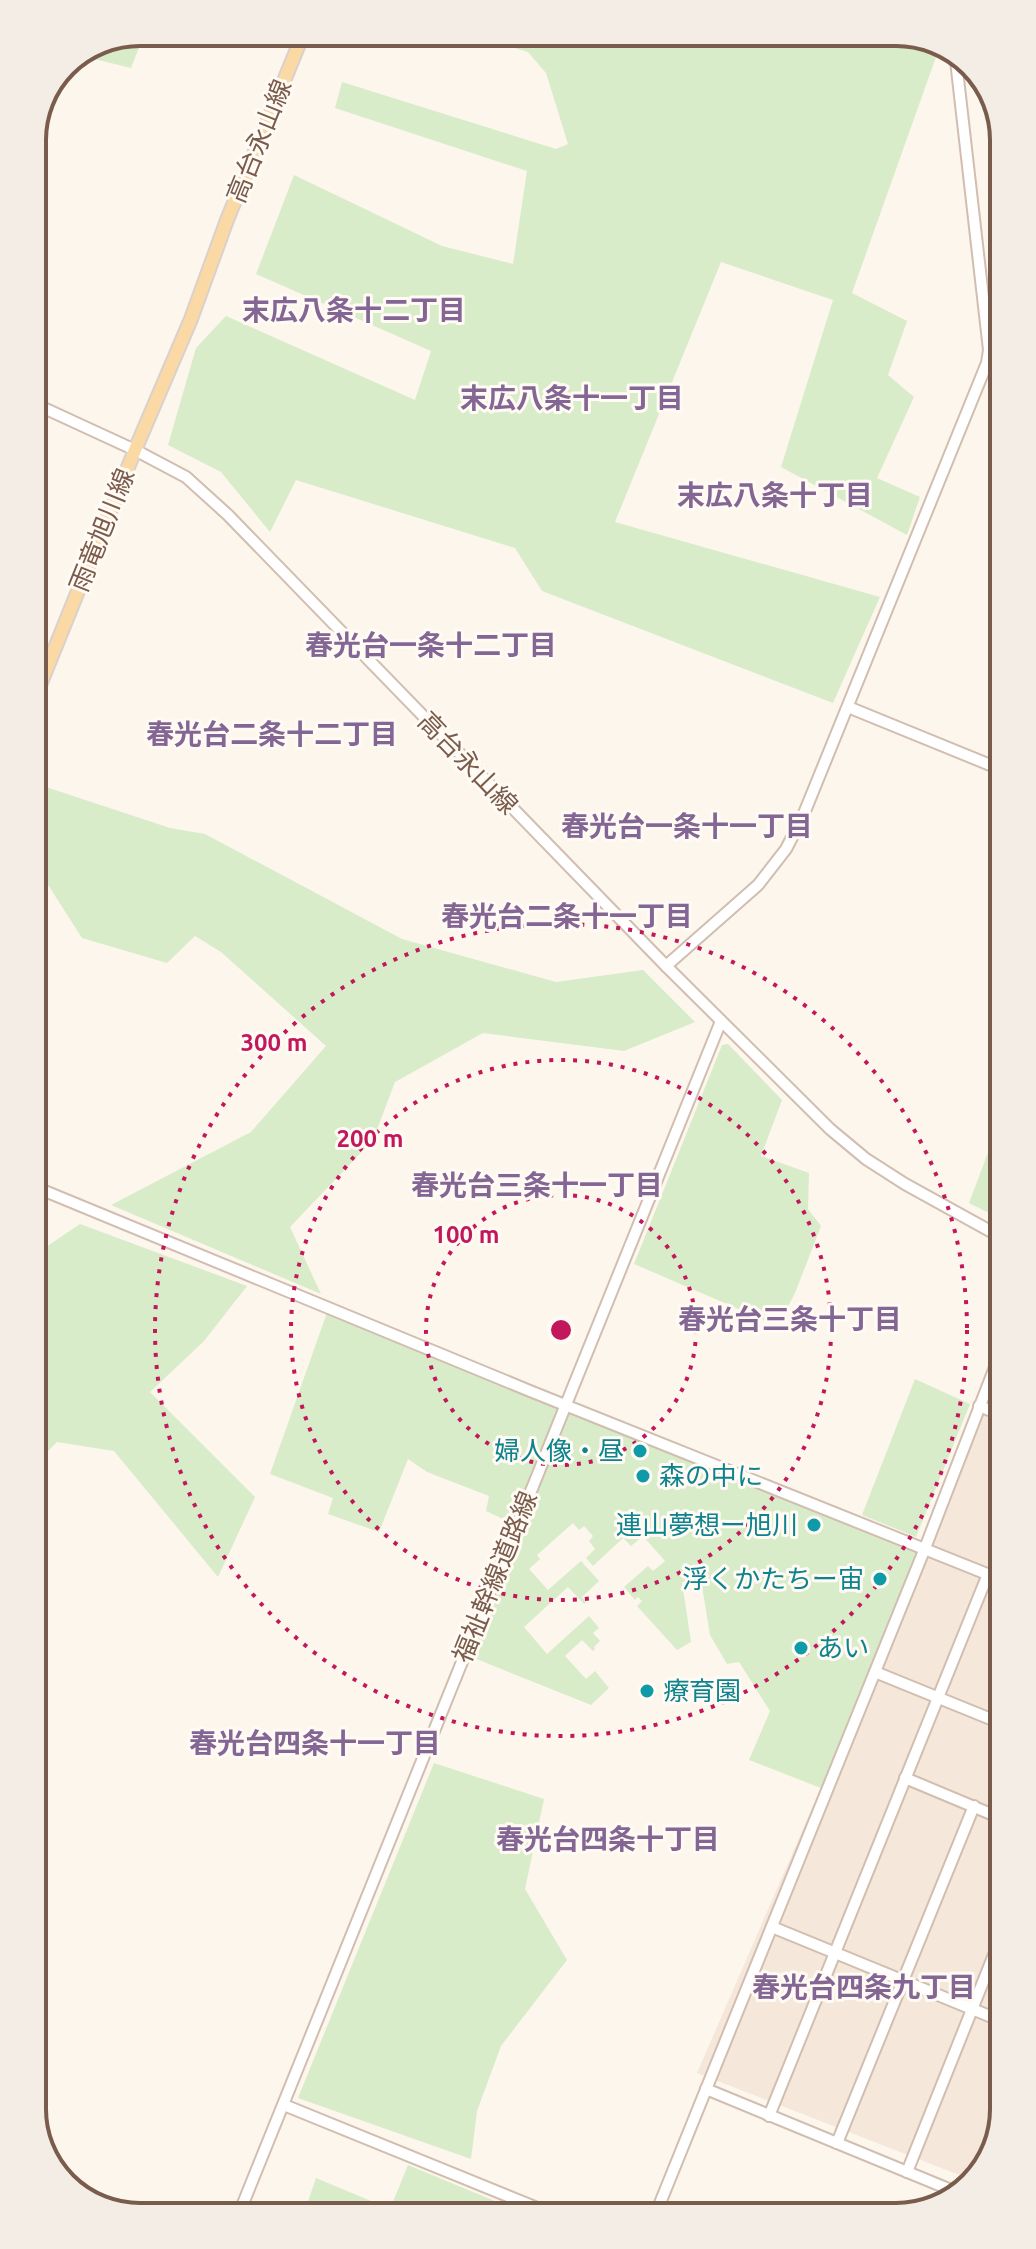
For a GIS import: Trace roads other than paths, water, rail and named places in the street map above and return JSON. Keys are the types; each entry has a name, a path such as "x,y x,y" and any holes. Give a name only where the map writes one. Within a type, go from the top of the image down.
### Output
{"main road":[{"name":"高台永山線","path":"135,450 191,319 227,220 298,46"},
{"name":"雨竜旭川線","path":"46,670 135,450"}],"street":[{"path":"666,966 758,885 786,849 803,816 987,363 988,335 957,70"},
{"path":"46,409 135,450"},
{"name":"高台永山線","path":"135,450 186,477 228,515 666,966 830,1129 866,1159 905,1184 990,1231"},
{"path":"848,707 990,765"},
{"name":"福祉幹線道路線","path":"243,2203 721,1021"},
{"path":"46,1192 988,1574 769,2116"},
{"path":"660,2203 925,1548 990,1379"},
{"path":"979,1406 990,1410"},
{"path":"875,1672 990,1719"},
{"path":"905,1778 990,1813"},
{"path":"837,2143 974,1806"},
{"path":"772,1927 990,2016"},
{"path":"907,2172 990,1965"},
{"path":"706,2089 946,2188"},
{"path":"284,2105 525,2203"}],"place":[{"name":"婦人像・昼","path":"640,1451"},
{"name":"森の中に","path":"643,1476"},
{"name":"連山夢想ー旭川","path":"814,1525"},
{"name":"浮くかたちー宙","path":"880,1579"},
{"name":"あい","path":"801,1648"},
{"name":"療育園","path":"647,1691"}],"district":[{"name":"末広八条十二丁目","path":"354,310"},
{"name":"末広八条十一丁目","path":"572,398"},
{"name":"末広八条十丁目","path":"775,495"},
{"name":"春光台一条十二丁目","path":"431,645"},
{"name":"春光台二条十二丁目","path":"272,734"},
{"name":"春光台一条十一丁目","path":"687,826"},
{"name":"春光台二条十一丁目","path":"567,916"},
{"name":"春光台三条十一丁目","path":"537,1185"},
{"name":"春光台三条十丁目","path":"790,1319"},
{"name":"春光台四条十一丁目","path":"315,1743"},
{"name":"春光台四条十丁目","path":"608,1839"},
{"name":"春光台四条九丁目","path":"864,1987"}]}
